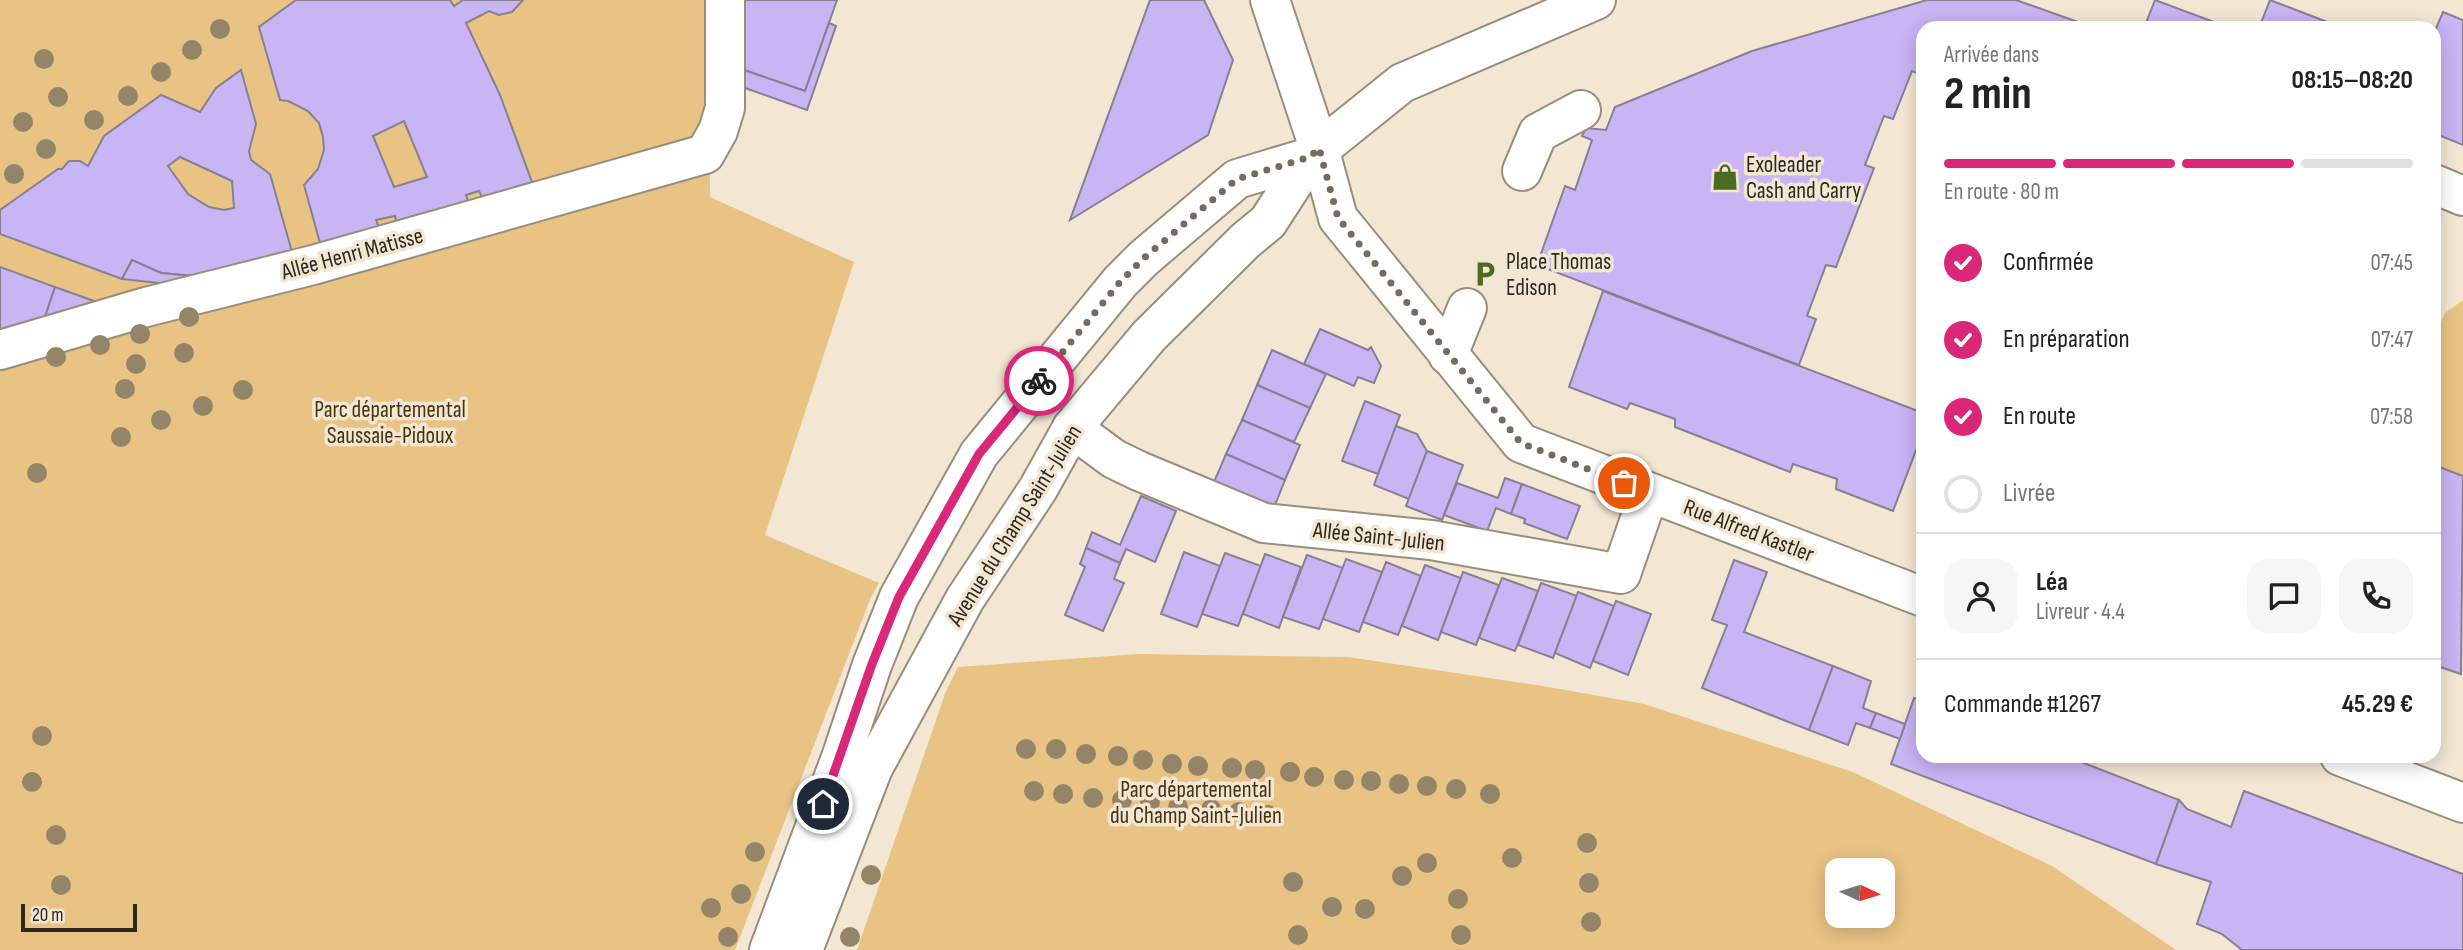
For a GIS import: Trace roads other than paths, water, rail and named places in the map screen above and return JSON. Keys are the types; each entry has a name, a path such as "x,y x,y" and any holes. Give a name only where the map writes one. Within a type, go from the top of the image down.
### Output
{"street":[{"name":"Allée Henri Matisse","path":"0,350 146,307 313,265 705,154 718,131 725,108 725,0"},
{"name":"Rue Alfred Kastler","path":"1270,0 1314,153 1338,218 1521,443 1916,594"},
{"name":"Avenue du Champ Saint-Julien","path":"803,950 873,768 965,599 1038,489 1072,428 1149,336 1238,247 1268,222 1314,153 1402,83 1596,0"},
{"path":"1522,170 1538,133 1581,110"},
{"name":"Avenue du Champ Saint-Julien","path":"769,950 842,755 872,664 899,597 979,454 1120,282 1144,258 1237,179 1314,153"},
{"path":"2441,187 2463,195"},
{"path":"1448,355 1467,308"},
{"name":"Allée Saint-Julien","path":"1072,428 1127,465 1264,523 1431,540 1621,574 1649,493"},
{"path":"2358,763 2463,803"}],"place":[{"name":"Exoleader Cash and Carry","path":"1725,177"},
{"name":"Place Thomas Edison","path":"1485,274"}],"park label":[{"name":"Parc départemental Saussaie-Pidoux","path":"390,422"},
{"name":"Parc départemental du Champ Saint-Julien","path":"1196,802"}]}
